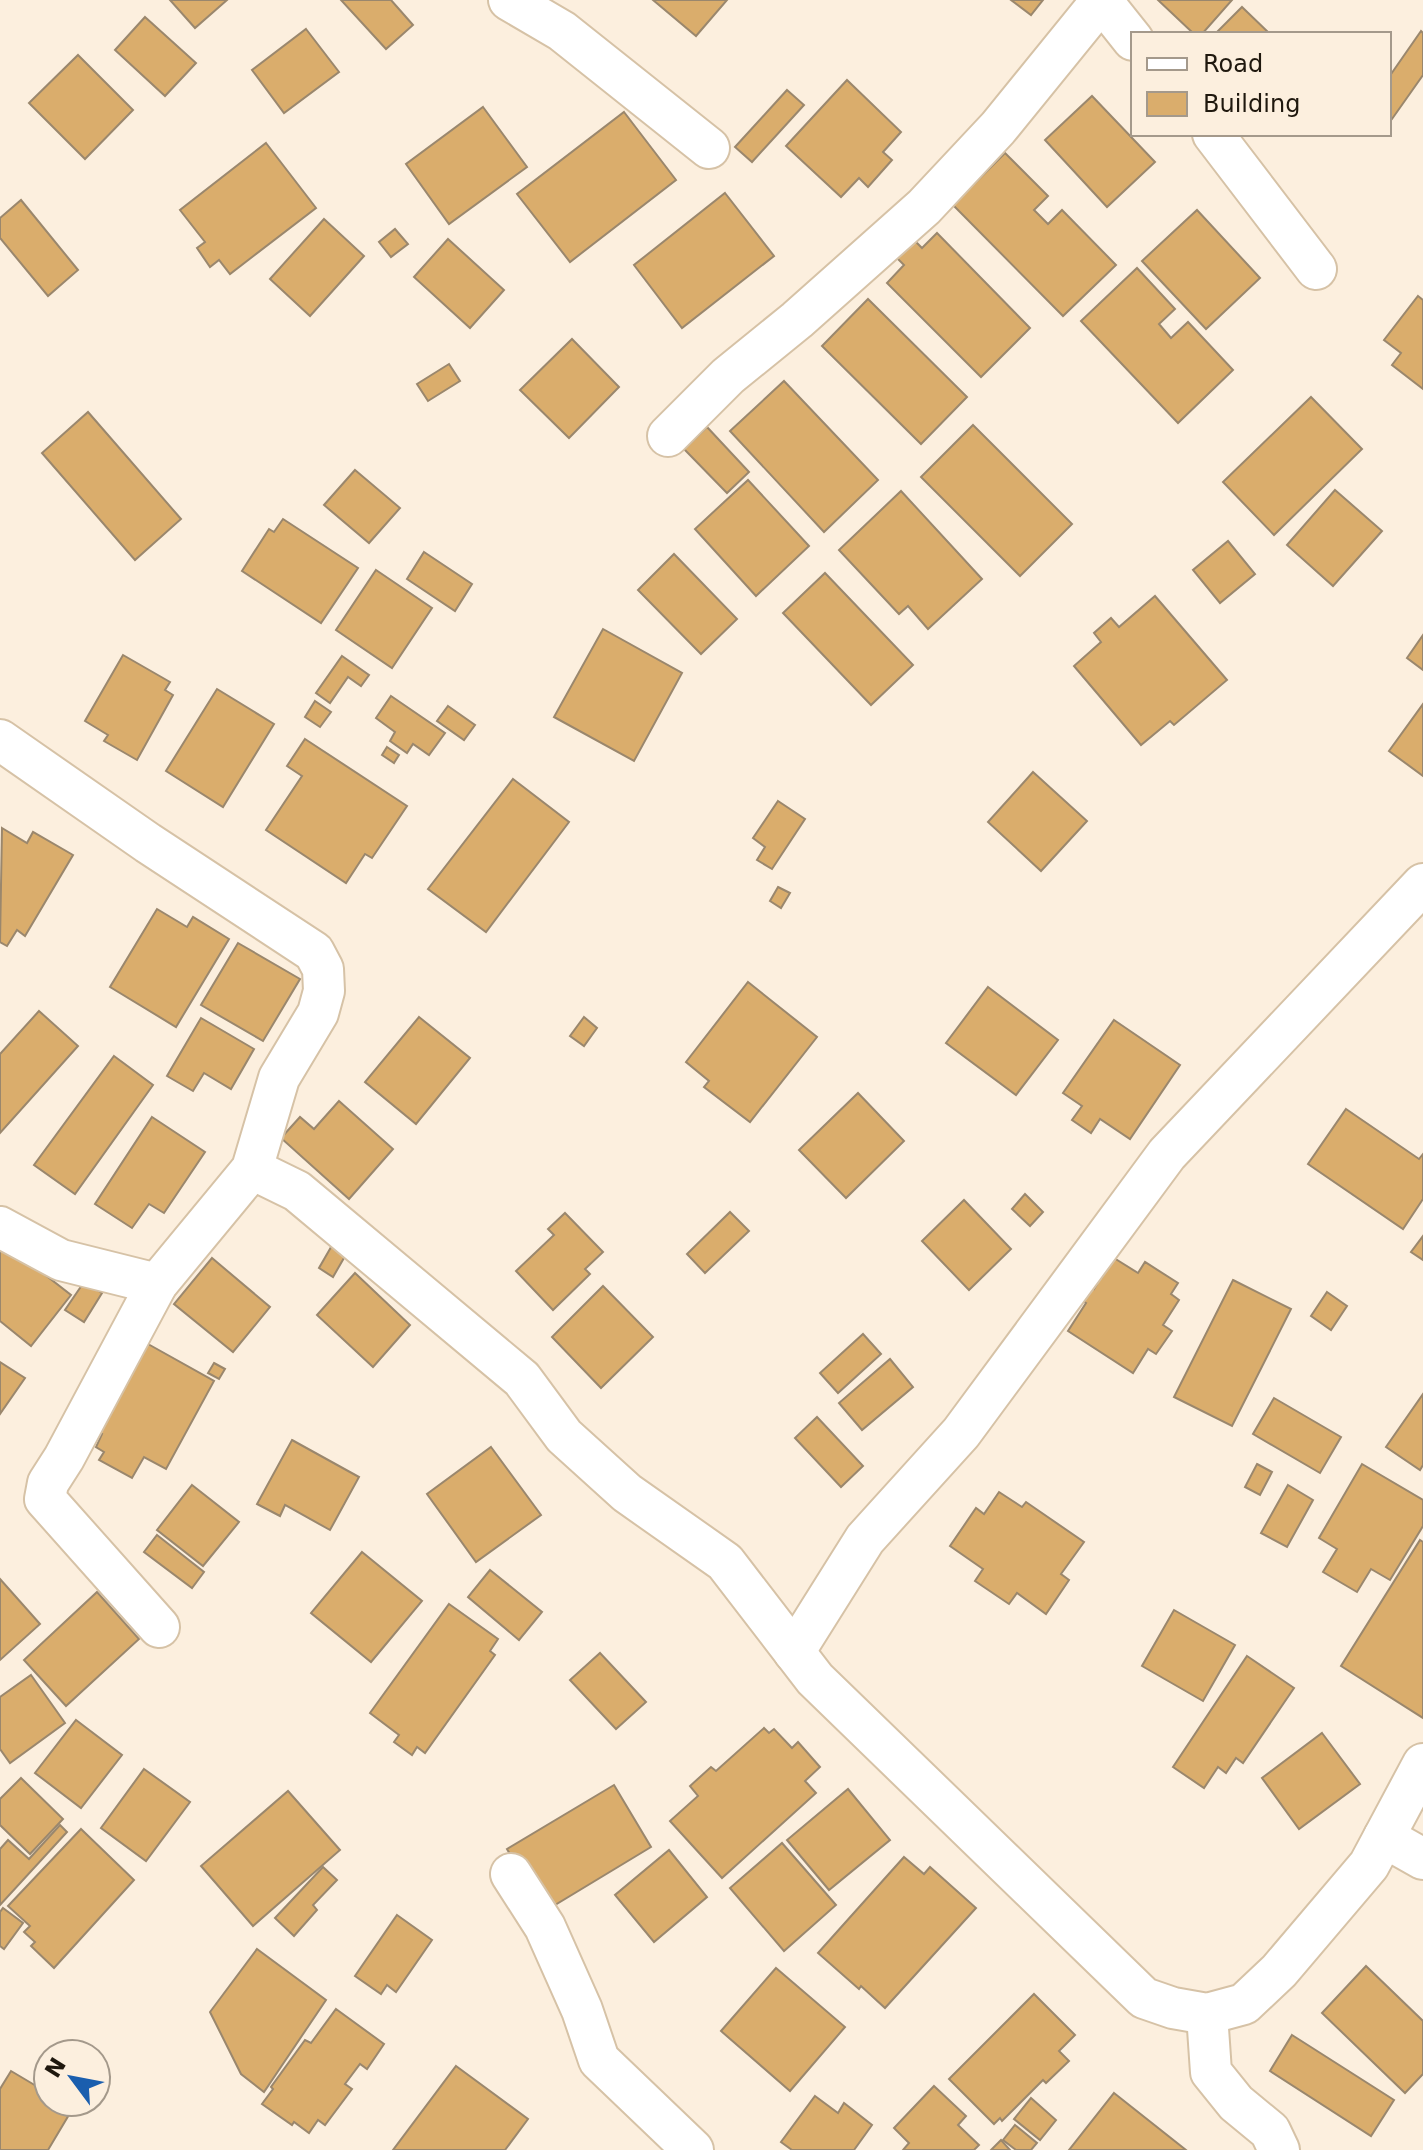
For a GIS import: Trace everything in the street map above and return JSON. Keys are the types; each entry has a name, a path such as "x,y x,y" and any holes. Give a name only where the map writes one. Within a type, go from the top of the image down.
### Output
{"street":[{"path":"509,0 562,31 709,148"},
{"path":"668,436 728,376 797,320 924,207 998,128 1102,0 1131,37"},
{"path":"1215,136 1316,269"},
{"path":"0,740 148,843 314,952 323,969 324,991 318,1013 279,1078 252,1169 157,1284 48,1483 45,1499 159,1627"},
{"path":"794,1652 865,1539 961,1433 1167,1154 1423,884"},
{"path":"252,1169 297,1191 522,1379 564,1436 627,1493 725,1562 815,1679 1144,1998 1173,2008 1207,2014 1244,2004 1279,1971 1369,1865 1423,1764"},
{"path":"0,1227 61,1260 157,1284"},
{"path":"1384,1837 1423,1859"},
{"path":"511,1874 545,1927 582,2010 599,2060 693,2150"},
{"path":"1207,2014 1211,2072 1236,2103 1270,2131 1279,2150"}],"building":[{"path":"170,0 227,0 195,28"},
{"path":"341,0 391,0 413,25 386,49"},
{"path":"653,0 727,0 696,36"},
{"path":"1011,0 1043,0 1031,15"},
{"path":"1158,0 1232,0 1204,32 1192,32"},
{"path":"1242,7 1268,32 1217,32"},
{"path":"145,17 196,63 165,96 115,50"},
{"path":"306,29 339,72 284,113 252,70"},
{"path":"1421,31 1423,75 1392,119 1391,74"},
{"path":"78,55 133,110 85,159 29,103"},
{"path":"847,80 901,132 883,152 892,160 868,187 859,178 841,197 786,146"},
{"path":"787,90 804,105 752,162 735,147"},
{"path":"1092,96 1155,162 1107,207 1045,140"},
{"path":"483,107 527,167 449,224 406,164"},
{"path":"624,112 676,180 570,262 517,194"},
{"path":"266,143 316,208 230,274 219,260 210,267 197,248 205,242 180,210"},
{"path":"1005,153 1048,196 1034,210 1048,224 1062,210 1116,265 1063,316 953,205"},
{"path":"725,193 774,256 682,328 634,265"},
{"path":"21,200 78,270 48,296 0,238 0,218"},
{"path":"1197,210 1260,278 1206,329 1142,261"},
{"path":"324,219 364,256 310,316 270,279"},
{"path":"395,229 408,244 391,257 379,242"},
{"path":"937,233 1030,328 981,377 887,283 904,265 892,253 910,236 922,248"},
{"path":"448,239 504,290 470,328 414,277"},
{"path":"1137,268 1175,309 1159,324 1171,338 1188,322 1233,370 1178,423 1081,321"},
{"path":"1418,296 1423,300 1423,389 1392,365 1401,353 1384,340"},
{"path":"868,299 967,397 921,444 822,346"},
{"path":"572,339 619,387 569,438 520,390"},
{"path":"449,364 460,381 428,401 417,384"},
{"path":"784,381 878,480 824,532 730,431"},
{"path":"1311,397 1362,449 1274,535 1223,482"},
{"path":"88,412 181,519 135,560 42,453"},
{"path":"973,425 1072,524 1020,576 921,477"},
{"path":"707,427 749,472 727,493 684,449"},
{"path":"355,470 400,508 369,543 324,505"},
{"path":"748,480 809,546 756,596 695,529"},
{"path":"1335,490 1382,531 1333,586 1287,545"},
{"path":"901,491 982,579 928,629 908,606 899,614 839,550"},
{"path":"283,519 358,568 321,623 242,571 269,529 274,532"},
{"path":"1228,541 1255,574 1220,603 1193,570"},
{"path":"424,552 472,584 455,611 407,579"},
{"path":"674,554 737,619 701,654 638,590"},
{"path":"376,570 432,608 392,668 336,630"},
{"path":"825,573 913,665 871,705 783,613"},
{"path":"1155,596 1227,680 1174,725 1170,721 1141,745 1074,666 1101,642 1094,633 1111,618 1119,627"},
{"path":"603,629 682,673 634,761 554,717"},
{"path":"1423,635 1423,670 1407,658"},
{"path":"123,655 170,682 165,690 173,695 137,760 104,741 108,735 85,721"},
{"path":"342,656 369,675 361,686 348,677 330,703 316,693"},
{"path":"217,689 274,724 223,807 166,771"},
{"path":"391,696 445,733 429,755 413,744 407,753 390,741 395,732 376,718"},
{"path":"315,701 331,712 320,727 305,717"},
{"path":"1423,704 1423,776 1389,751"},
{"path":"448,706 475,725 464,740 437,721"},
{"path":"305,739 407,806 372,858 365,854 346,883 266,830 302,776 287,766"},
{"path":"387,747 399,755 394,763 382,755"},
{"path":"1033,772 1087,821 1041,871 988,822"},
{"path":"513,779 569,822 486,932 428,889"},
{"path":"778,801 805,819 772,869 757,860 765,847 753,838"},
{"path":"2,828 27,843 33,832 73,855 25,936 17,930 7,946 0,942"},
{"path":"778,887 790,893 781,908 770,901"},
{"path":"157,909 187,927 193,917 229,939 176,1027 110,987"},
{"path":"238,943 300,979 263,1041 201,1005"},
{"path":"748,982 817,1037 750,1122 704,1087 709,1081 686,1062"},
{"path":"988,987 1058,1040 1016,1095 946,1043"},
{"path":"39,1011 78,1046 0,1133 0,1054"},
{"path":"419,1017 470,1058 416,1124 365,1082"},
{"path":"584,1017 597,1028 584,1046 570,1036"},
{"path":"201,1018 254,1049 231,1089 204,1073 193,1091 167,1076"},
{"path":"1114,1020 1180,1065 1130,1139 1100,1119 1091,1133 1072,1120 1082,1106 1063,1093"},
{"path":"114,1056 153,1085 75,1194 34,1165"},
{"path":"858,1093 904,1141 846,1198 799,1150"},
{"path":"339,1101 393,1149 349,1199 281,1138 300,1117 314,1129"},
{"path":"1346,1109 1419,1159 1423,1154 1423,1199 1403,1229 1308,1164"},
{"path":"152,1117 205,1152 164,1213 149,1204 132,1228 95,1204"},
{"path":"1025,1194 1043,1212 1030,1226 1012,1209"},
{"path":"964,1200 1011,1249 969,1290 922,1241"},
{"path":"730,1212 749,1231 705,1273 687,1254"},
{"path":"565,1213 603,1252 585,1269 590,1274 553,1310 516,1271 554,1235 548,1229"},
{"path":"1423,1236 1423,1260 1411,1252"},
{"path":"3,1242 71,1295 31,1346 0,1321 0,1245"},
{"path":"334,1242 348,1251 333,1277 319,1268"},
{"path":"212,1258 270,1307 233,1352 174,1304"},
{"path":"1114,1258 1138,1273 1145,1262 1178,1283 1171,1294 1179,1300 1163,1325 1172,1331 1156,1354 1148,1349 1133,1373 1068,1331 1086,1303 1080,1299 1089,1285 1094,1289 1097,1284 1094,1282 1099,1275 1102,1277"},
{"path":"355,1273 410,1325 373,1367 317,1315"},
{"path":"1233,1280 1291,1309 1232,1426 1174,1397"},
{"path":"84,1282 102,1293 84,1322 65,1310"},
{"path":"603,1286 653,1337 601,1388 552,1337"},
{"path":"1327,1292 1347,1306 1331,1330 1311,1316"},
{"path":"863,1334 881,1354 838,1393 820,1373"},
{"path":"148,1344 214,1381 166,1469 144,1457 132,1478 99,1460 104,1452 96,1447 100,1433"},
{"path":"890,1359 913,1387 862,1430 839,1403"},
{"path":"0,1362 25,1378 0,1414"},
{"path":"214,1363 225,1369 219,1379 208,1373"},
{"path":"1423,1394 1423,1465 1420,1470 1386,1447"},
{"path":"1274,1398 1341,1437 1320,1473 1253,1434"},
{"path":"817,1417 863,1466 841,1487 795,1438"},
{"path":"292,1440 359,1477 330,1530 285,1505 280,1516 257,1504"},
{"path":"491,1447 541,1515 476,1562 427,1494"},
{"path":"1257,1464 1272,1472 1260,1495 1245,1487"},
{"path":"1362,1464 1423,1500 1423,1526 1390,1580 1371,1569 1357,1592 1323,1572 1337,1549 1319,1538"},
{"path":"192,1485 239,1522 203,1566 157,1530"},
{"path":"1288,1485 1313,1500 1287,1547 1261,1533"},
{"path":"999,1492 1022,1507 1026,1502 1084,1542 1061,1574 1069,1580 1046,1614 1017,1593 1009,1604 975,1581 983,1569 950,1546 976,1508 984,1514"},
{"path":"157,1535 204,1572 192,1588 144,1552"},
{"path":"1420,1540 1423,1542 1423,1718 1341,1666"},
{"path":"362,1552 422,1601 371,1662 311,1613"},
{"path":"490,1570 542,1612 519,1640 468,1597"},
{"path":"0,1579 40,1624 0,1660"},
{"path":"97,1592 139,1639 66,1706 24,1660"},
{"path":"449,1604 498,1639 490,1651 495,1655 425,1753 417,1747 412,1755 394,1742 399,1735 370,1713"},
{"path":"1174,1610 1235,1645 1203,1701 1142,1666"},
{"path":"600,1653 646,1702 616,1729 570,1680"},
{"path":"1247,1656 1294,1688 1243,1763 1236,1758 1226,1773 1218,1767 1204,1788 1173,1767"},
{"path":"31,1675 65,1723 10,1763 0,1749 0,1697"},
{"path":"76,1720 122,1755 81,1808 35,1773"},
{"path":"764,1728 769,1733 774,1729 792,1748 798,1742 820,1767 805,1781 816,1793 722,1878 670,1821 698,1796 690,1786 711,1767 716,1771"},
{"path":"1322,1733 1360,1784 1299,1829 1262,1778"},
{"path":"144,1769 190,1802 146,1861 101,1828"},
{"path":"21,1778 63,1819 30,1854 0,1825 0,1799"},
{"path":"614,1785 651,1847 550,1908 533,1892 507,1849"},
{"path":"848,1789 890,1840 829,1890 787,1840"},
{"path":"288,1791 340,1850 253,1926 201,1866"},
{"path":"60,1825 67,1832 0,1905 0,1849 8,1840 29,1859"},
{"path":"81,1829 134,1880 54,1968 31,1946 35,1942 24,1932 30,1926 8,1906"},
{"path":"782,1843 836,1905 784,1951 730,1888"},
{"path":"669,1850 707,1897 654,1942 615,1895"},
{"path":"904,1857 924,1874 930,1867 976,1908 885,2008 818,1953"},
{"path":"323,1867 337,1880 313,1905 317,1910 294,1936 275,1918"},
{"path":"3,1908 23,1923 4,1949 0,1946 0,1912"},
{"path":"397,1915 432,1940 396,1992 387,1985 381,1994 355,1976"},
{"path":"257,1949 326,2000 264,2092 241,2074 210,2012"},
{"path":"1366,1966 1423,2021 1423,2074 1405,2093 1322,2013"},
{"path":"776,1968 845,2027 790,2091 721,2031"},
{"path":"1034,1994 1075,2035 1059,2051 1069,2061 1046,2083 1043,2080 1002,2121 1000,2118 994,2124 949,2079"},
{"path":"336,2009 384,2044 367,2069 360,2064 345,2084 352,2089 325,2125 318,2120 309,2133 262,2104 305,2040 311,2043"},
{"path":"1292,2035 1394,2100 1371,2136 1270,2071"},
{"path":"456,2066 528,2119 505,2150 393,2150"},
{"path":"11,2071 32,2083 32,2118 67,2118 48,2150 0,2150 0,2089"},
{"path":"934,2086 966,2116 958,2125 979,2145 974,2150 903,2150 909,2143 894,2128"},
{"path":"1114,2093 1186,2150 1069,2150"},
{"path":"815,2096 838,2113 844,2103 872,2125 854,2150 792,2150 781,2142"},
{"path":"1031,2098 1056,2120 1040,2140 1014,2119"},
{"path":"1015,2125 1037,2143 1031,2150 1016,2150 1003,2140"},
{"path":"1001,2140 1010,2150 991,2150"}]}
